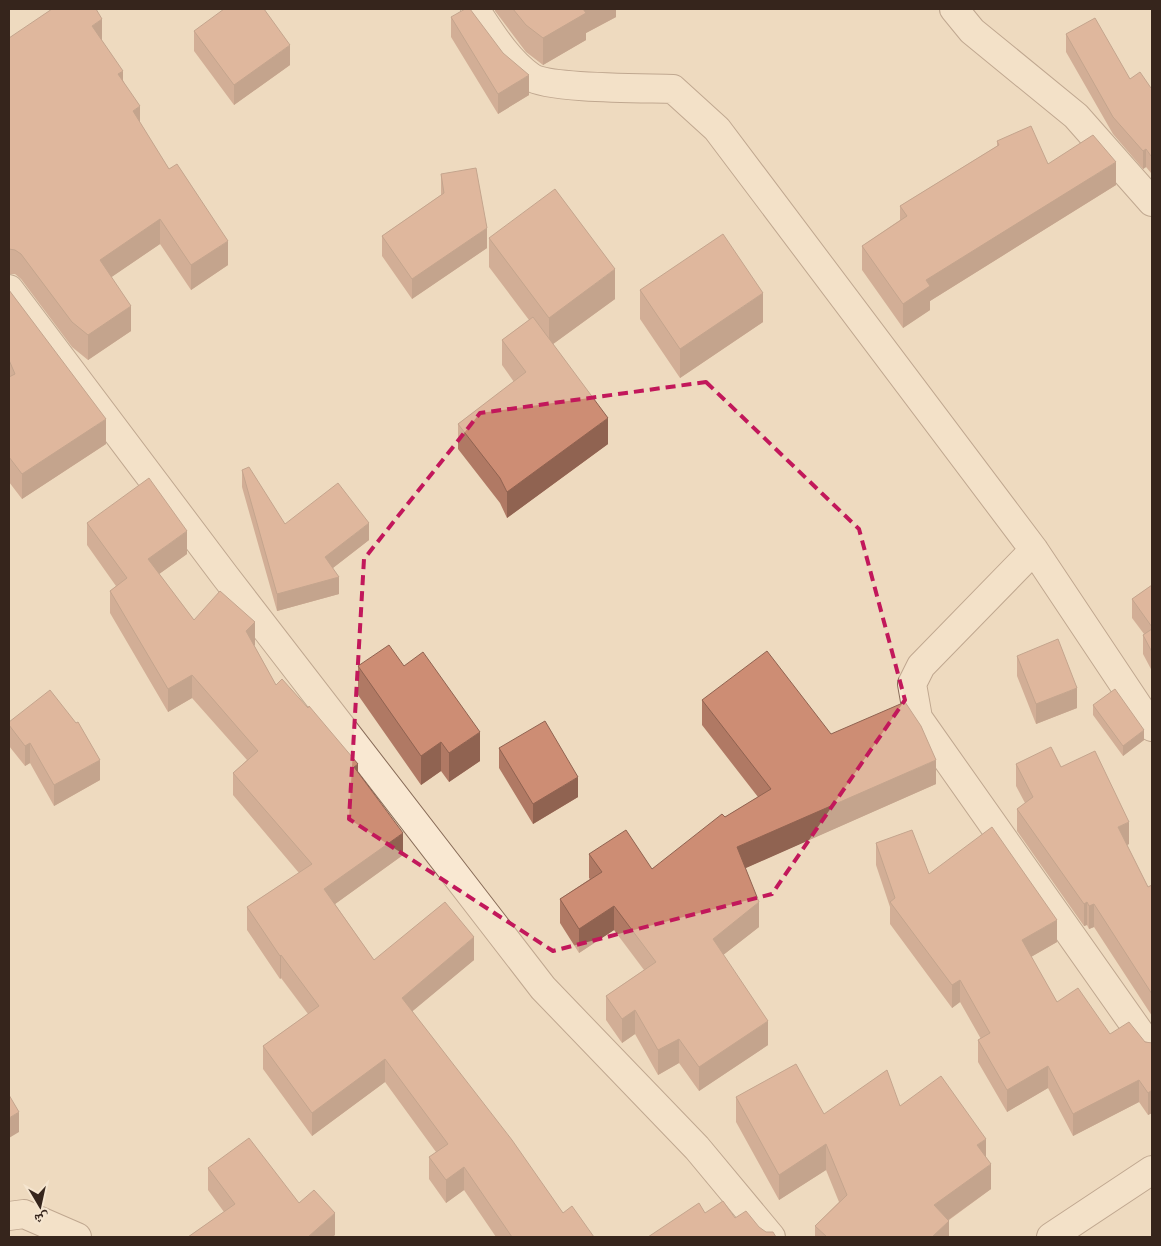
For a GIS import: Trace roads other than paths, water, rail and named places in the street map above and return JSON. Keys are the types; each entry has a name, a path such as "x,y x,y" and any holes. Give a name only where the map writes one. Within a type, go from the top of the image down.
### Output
{"street":[{"path":"475,9 500,46 533,78 570,85 673,89 717,129 1034,550 1152,727"},
{"path":"954,9 972,31 1076,116 1152,202"},
{"path":"9,289 225,576 543,988 697,1148 771,1237"},
{"path":"1034,550 921,666 912,684 918,718 1152,1050"},
{"path":"1051,1237 1152,1170"},
{"path":"9,1216 24,1214 77,1237"}]}
